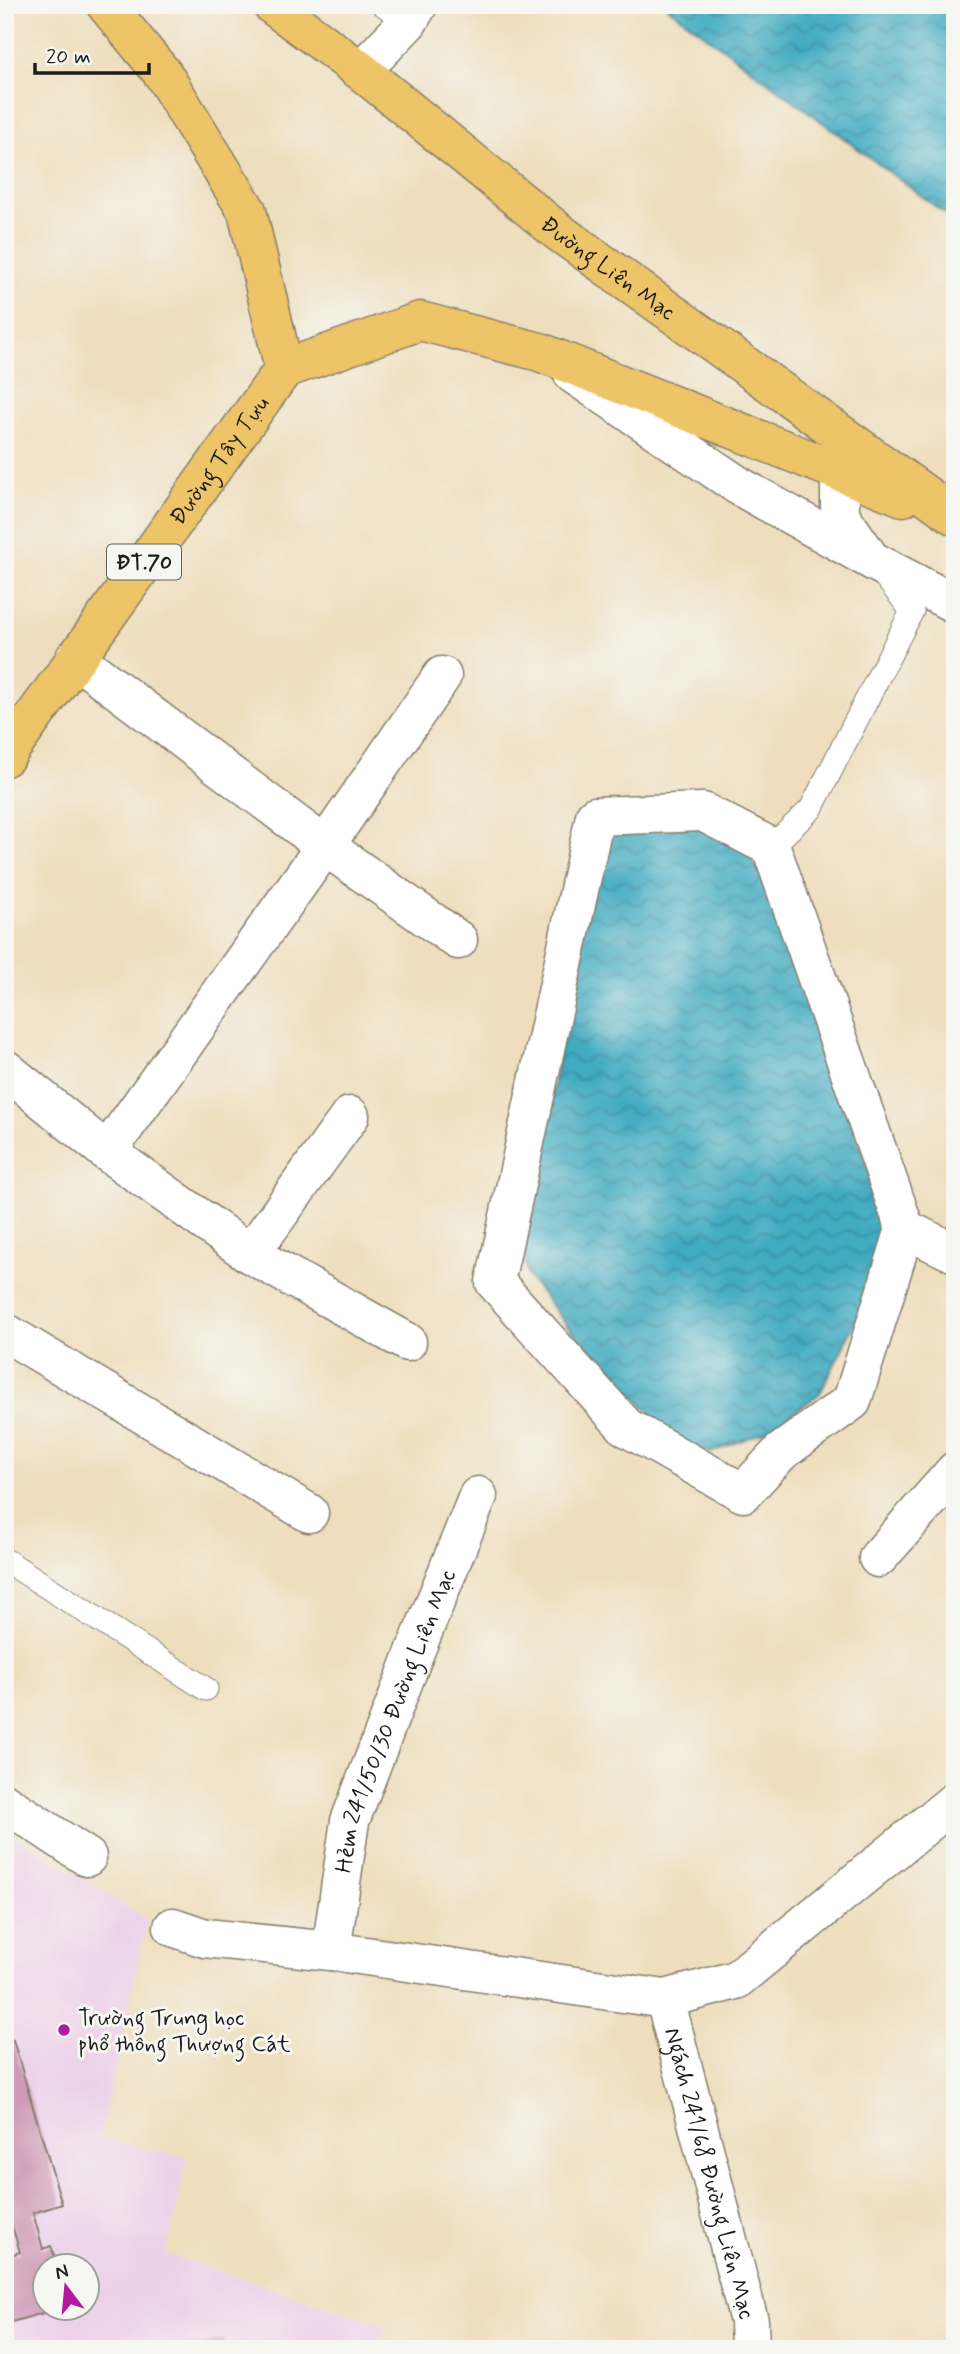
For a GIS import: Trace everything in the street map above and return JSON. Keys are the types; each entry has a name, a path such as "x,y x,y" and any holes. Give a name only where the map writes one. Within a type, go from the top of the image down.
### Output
{"main road":[{"path":"106,5 163,74 247,211 284,369 420,321 540,352 955,517"},
{"name":"Đường Liên Mạc","path":"272,5 361,71 560,233 955,517"},
{"name":"Đường Tây Tựu","path":"5,757 284,369"}],"street":[{"path":"361,71 403,11"},
{"path":"540,352 739,486 955,604"},
{"path":"840,471 840,515 873,561"},
{"path":"75,658 326,846 458,940"},
{"path":"107,1152 326,846 442,676"},
{"path":"703,812 771,847 905,1229 852,1401 781,1452 743,1493 626,1427 495,1282 595,816 703,812"},
{"path":"5,1069 107,1152 250,1254 407,1342"},
{"path":"250,1254 350,1116"},
{"path":"905,1229 955,1253"},
{"path":"6,1335 309,1513"},
{"path":"878,1558 955,1471"},
{"name":"Hẻm 241/50/30 Đường Liên Mạc","path":"331,1951 351,1821 478,1496"},
{"path":"173,1927 205,1938 331,1951 665,1999 736,1980 955,1801"},
{"path":"5,1804 87,1857"},
{"name":"Ngách 241/68 Đường Liên Mạc","path":"665,1999 749,2321 750,2349"}],"lane":[{"path":"771,847 811,809 912,611 873,561"},
{"path":"5,1560 206,1689"}],"shaded area":[{"name":"Trường Trung học phổ thông Thượng Cát","path":"5,1829 147,1920 100,2139 188,2158 166,2254 388,2326 377,2349 5,2349"}],"water":[{"path":"665,5 949,5 955,11 955,221"},
{"path":"629,825 711,828 748,852 764,880 888,1224 886,1262 820,1393 771,1429 710,1453 672,1436 569,1328 528,1276 523,1251 597,846"}],"building":[{"path":"13,2040 62,2204 33,2213 43,2249 51,2246 53,2252 32,2252 32,2316 5,2324 5,2257 20,2252 5,2203 5,2042"},
{"path":"223,2339 226,2349 193,2349 193,2348"}],"place":[{"name":"Trường Trung học phổ thông Thượng Cát","path":"64,2030"}]}
